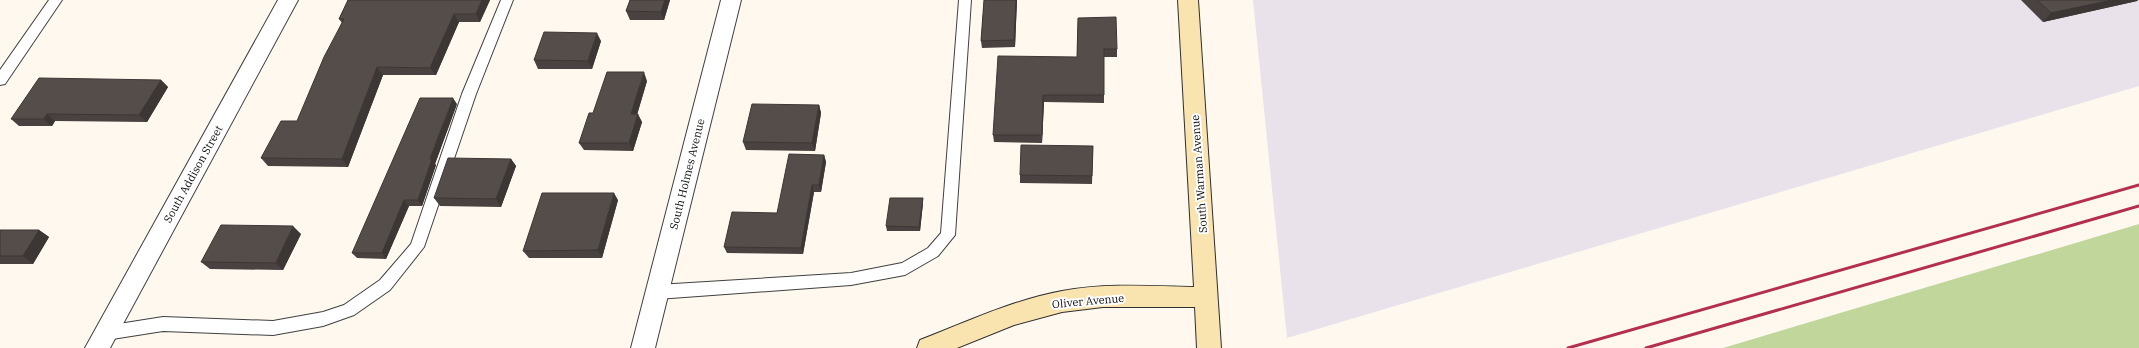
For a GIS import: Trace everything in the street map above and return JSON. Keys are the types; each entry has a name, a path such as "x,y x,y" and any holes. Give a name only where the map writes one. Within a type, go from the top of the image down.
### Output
{"main road":[{"name":"South Warman Avenue","path":"1188,0 1210,348"},
{"name":"Oliver Avenue","path":"929,348 1005,319 1057,303 1102,298 1207,297"}],"street":[{"name":"South Addison Street","path":"101,340 288,0"},
{"name":"South Holmes Avenue","path":"643,348 731,0"}],"lane":[{"path":"0,80 56,0"},
{"path":"101,340 163,324 273,328 323,319 349,310 385,284 416,247 470,94 507,0"},
{"path":"657,292 851,278 906,269 933,252 948,235 965,0"}],"shaded area":[{"path":"1253,0 2139,0 2139,86 1287,338"}],"green space":[{"path":"2139,224 2139,348 1723,348"}],"building":[{"path":"348,0 482,0 476,14 454,14 430,68 377,67 342,159 261,158 281,121 297,121 324,57 344,19 339,19"},
{"path":"630,0 665,0 661,12 626,11"},
{"path":"984,0 1016,0 1014,40 981,41"},
{"path":"2037,0 2112,0 2051,13"},
{"path":"1116,17 1117,49 1104,49 1104,95 1043,95 1042,135 993,135 998,56 1077,57 1078,18"},
{"path":"544,32 597,33 588,61 534,60"},
{"path":"607,72 644,72 631,114 638,114 629,143 579,143 589,113 593,113"},
{"path":"39,78 161,80 139,115 47,114 44,119 11,119"},
{"path":"420,98 453,98 430,159 432,159 418,200 404,200 382,253 352,253"},
{"path":"752,104 819,105 812,143 743,142"},
{"path":"1021,145 1093,146 1092,176 1020,175"},
{"path":"789,154 824,155 819,185 812,185 801,248 724,247 732,212 777,213"},
{"path":"448,158 511,159 496,199 434,198"},
{"path":"542,193 614,193 598,250 523,251"},
{"path":"890,198 923,198 919,227 886,226"},
{"path":"221,225 293,226 276,263 201,262"},
{"path":"0,230 39,230 23,256 0,256"}],"railway":[{"path":"1568,348 2139,185"},
{"path":"1646,348 2139,206"}]}
